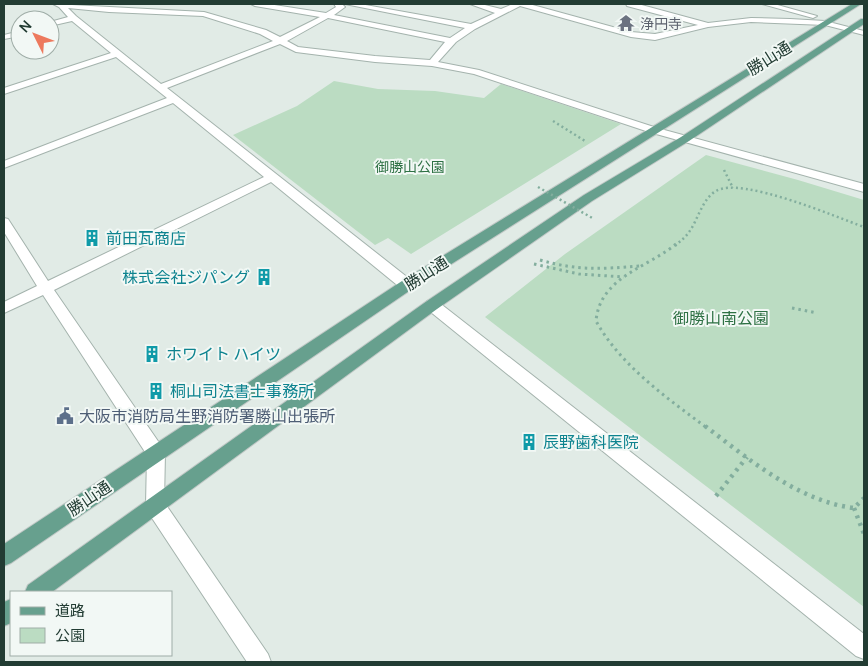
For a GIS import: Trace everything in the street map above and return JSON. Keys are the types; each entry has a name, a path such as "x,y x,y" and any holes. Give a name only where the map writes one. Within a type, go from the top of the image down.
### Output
{"main road":[{"name":"勝山通","path":"4,556 407,285 857,4"},
{"name":"勝山通","path":"36,591 432,305 588,198 685,139 864,21"}],"street":[{"path":"60,4 194,13 233,21 263,32 296,49 375,59 432,63 476,72 653,130 864,188"},
{"path":"60,4 73,18 158,88 407,285"},
{"path":"194,13 210,4"},
{"path":"256,4 328,16 452,41"},
{"path":"158,88 278,41 328,16 340,7 338,4"},
{"path":"349,4 472,27"},
{"path":"367,7 381,4"},
{"path":"474,4 501,12"},
{"path":"432,63 452,41 472,27 520,4 631,34 655,37 708,25 752,20 825,24 864,33"},
{"path":"630,4 708,25"},
{"path":"766,4 814,16 825,24"},
{"path":"60,21 73,18"},
{"path":"4,91 117,54"},
{"path":"4,165 174,99"},
{"path":"4,308 272,177"},
{"path":"4,222 45,288 156,453 155,505 260,662"},
{"path":"432,305 864,648"}],"path":[{"path":"720,164 733,188"},
{"path":"538,187 594,219"},
{"path":"854,508 836,506 804,493 747,458 655,388 603,334 596,320 600,303 614,283 683,240 698,219 712,192 722,188 742,187 763,192 864,227"},
{"path":"540,260 565,267 592,270 641,266"},
{"path":"534,264 554,270 597,277 625,277"},
{"path":"792,308 817,313"},
{"path":"721,489 747,458"},
{"path":"854,508 864,498"},
{"path":"854,508 864,534"}],"green space":[{"name":"御勝山公園","path":"334,81 378,89 435,91 484,98 501,84 621,124 411,254 388,238 375,245 233,135 297,106"},
{"name":"御勝山南公園","path":"706,155 864,200 864,607 485,317 565,254"}],"place":[{"name":"浄円寺","path":"626,23"},
{"name":"前田瓦商店","path":"92,238"},
{"name":"株式会社ジパング","path":"264,277"},
{"name":"ホワイト ハイツ","path":"152,354"},
{"name":"桐山司法書士事務所","path":"156,391"},
{"name":"大阪市消防局生野消防署勝山出張所","path":"65,416"},
{"name":"辰野歯科医院","path":"529,442"}]}
